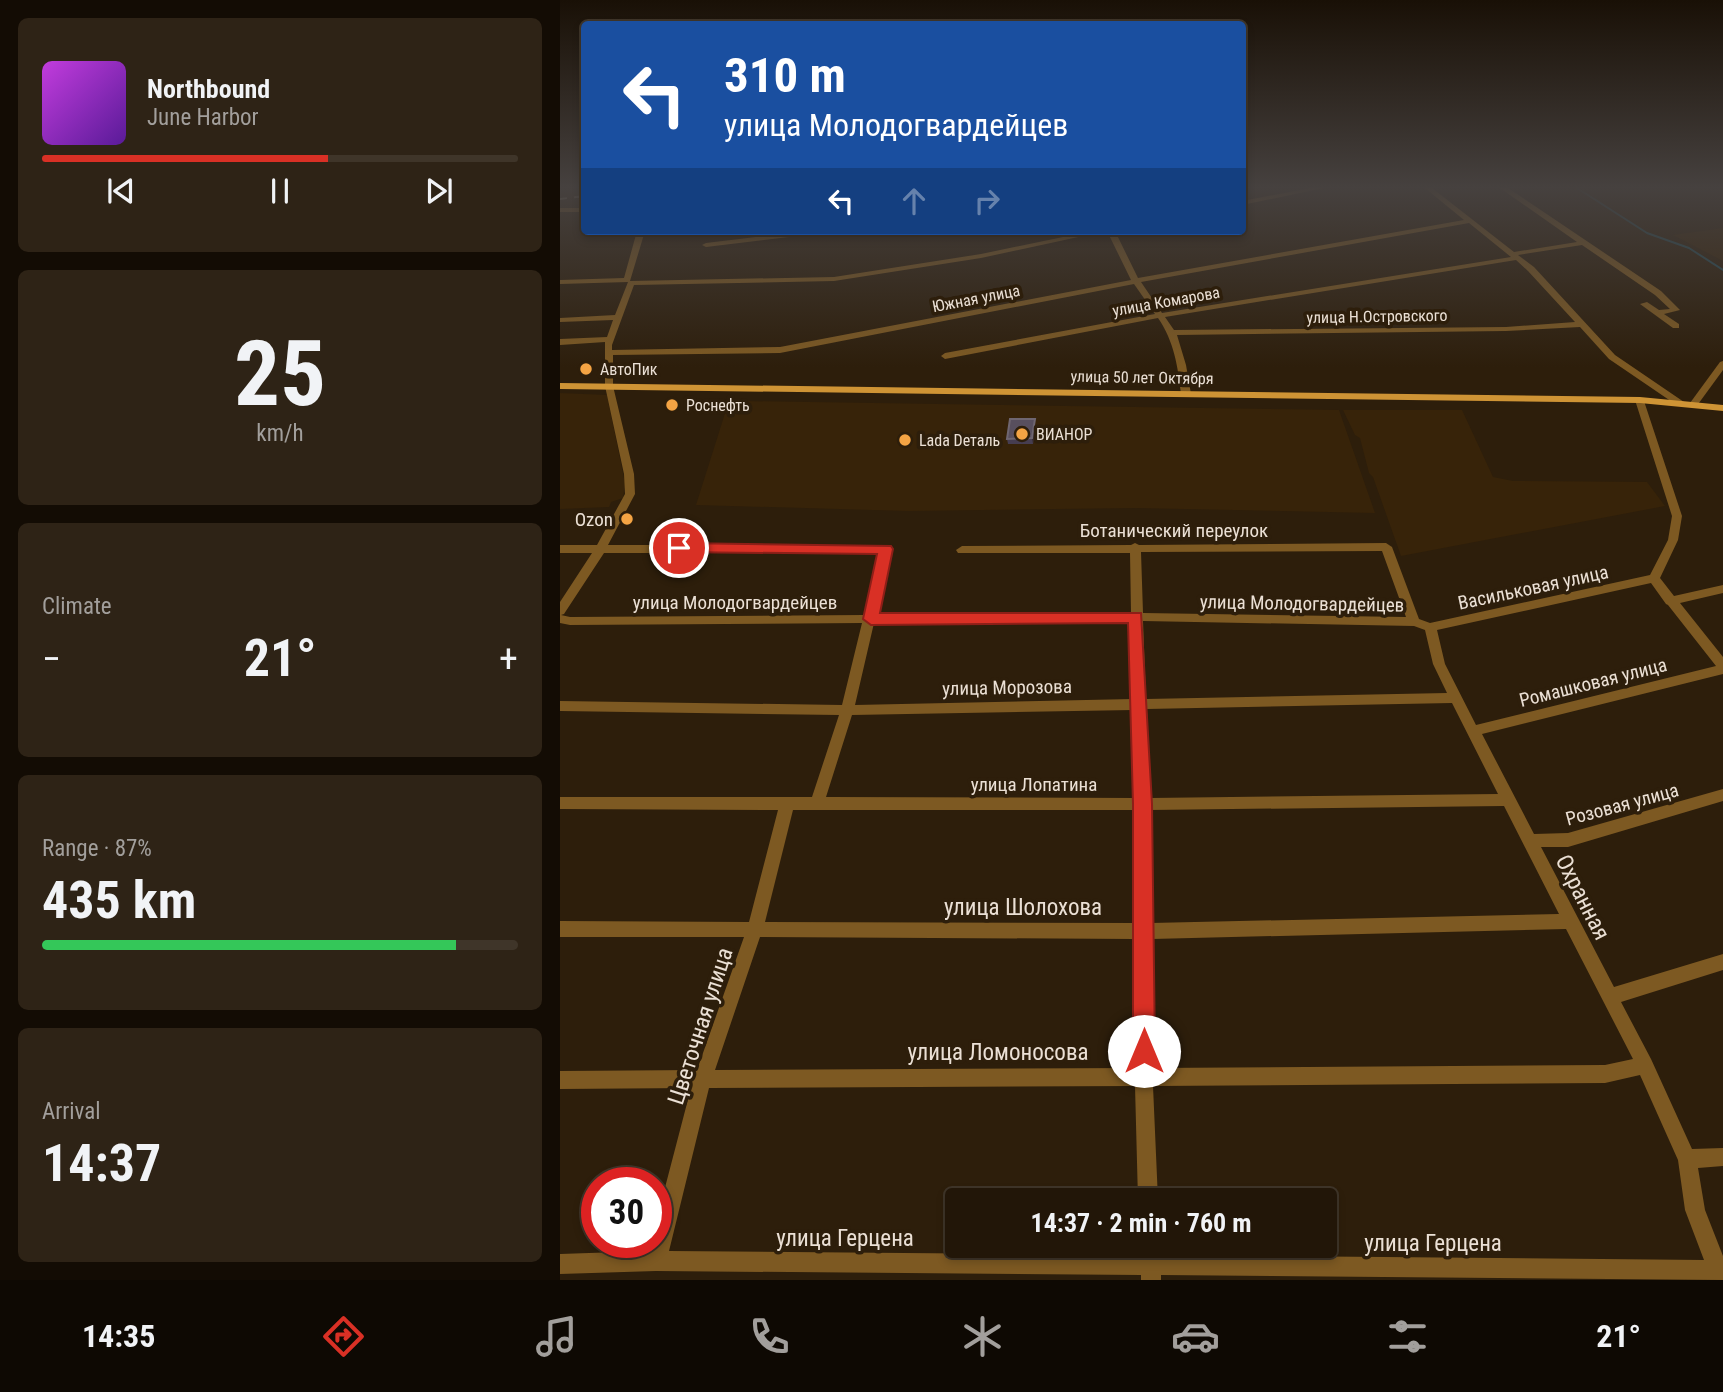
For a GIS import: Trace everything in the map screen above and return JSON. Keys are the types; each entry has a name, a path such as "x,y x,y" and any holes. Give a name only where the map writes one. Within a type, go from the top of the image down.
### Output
{"main road":[{"name":"улица 50 лет Октября","path":"560,386 1640,400 1723,408"}],"street":[{"path":"560,611 601,548 630,494 629,474 609,386 608,353 637,248"},
{"path":"560,282 834,279 1021,248"},
{"path":"1119,248 1136,281 1172,333 1182,365 1186,394"},
{"name":"Южная улица","path":"608,353 780,350 1321,248"},
{"path":"1504,248 1612,357 1687,404 1722,368"},
{"name":"улица Комарова","path":"945,356 1161,315 1558,248"},
{"path":"1589,248 1658,293 1676,310 1657,313"},
{"path":"1644,304 1676,326"},
{"path":"560,320 617,317"},
{"name":"улица Н.Островского","path":"1172,333 1506,329 1582,324"},
{"path":"560,342 610,339"},
{"path":"1640,400 1677,516 1673,540 1649,580 1671,601 1723,668"},
{"path":"1135,547 1135,617 1141,703 1144,1075 1149,1188"},
{"name":"Ботанический переулок","path":"962,550 1386,547 1414,622"},
{"path":"560,549 886,549 847,710 818,801"},
{"name":"Васильковая улица","path":"1430,627 1649,580"},
{"path":"1671,601 1723,589"},
{"name":"улица Молодогвардейцев","path":"560,619 1135,617 1414,622"},
{"path":"1414,622 1430,627"},
{"name":"Охранная","path":"1430,627 1439,664 1645,1065 1687,1159 1695,1210 1720,1275"},
{"name":"Ромашковая улица","path":"1473,731 1723,668"},
{"name":"улица Морозова","path":"560,706 847,710 1456,698"},
{"name":"Розовая улица","path":"1529,841 1568,840 1723,795"},
{"name":"улица Лопатина","path":"560,803 787,804 818,801 1143,804 1508,800"},
{"name":"Цветочная улица","path":"656,1261 704,1078 756,928 787,804"},
{"name":"улица Шолохова","path":"560,929 1143,930 1569,921"},
{"path":"1609,997 1723,961"},
{"name":"улица Ломоносова","path":"560,1080 1605,1074 1645,1065"},
{"path":"1687,1159 1723,1157"},
{"name":"улица Герцена","path":"560,1264 656,1261 1150,1264 1720,1275"}],"shaded area":[{"path":"1697,248 1723,248 1723,261"},
{"path":"560,393 607,395 625,483 623,498 611,502 609,507 560,509"},
{"path":"739,401 1339,410 1375,513 1136,508 909,511 696,505 727,407"},
{"path":"1343,410 1462,410 1493,477 1513,481 1647,482 1665,506 1401,556 1373,477 1369,473 1360,438 1355,435"}],"building":[{"name":"ВИАНОР","path":"1010,419 1035,419 1032,438 1007,439"}],"waterway":[{"path":"1688,248 1723,270"}],"place":[{"name":"АвтоПик","path":"586,369"},
{"name":"Роснефть","path":"672,405"},
{"name":"ВИАНОР","path":"1022,434"},
{"name":"Lada Dеталь","path":"905,440"},
{"name":"Ozon","path":"627,519"}],"route":[{"path":"679,548 886,549 871,619 1135,617 1141,703 1144,1051"}]}
